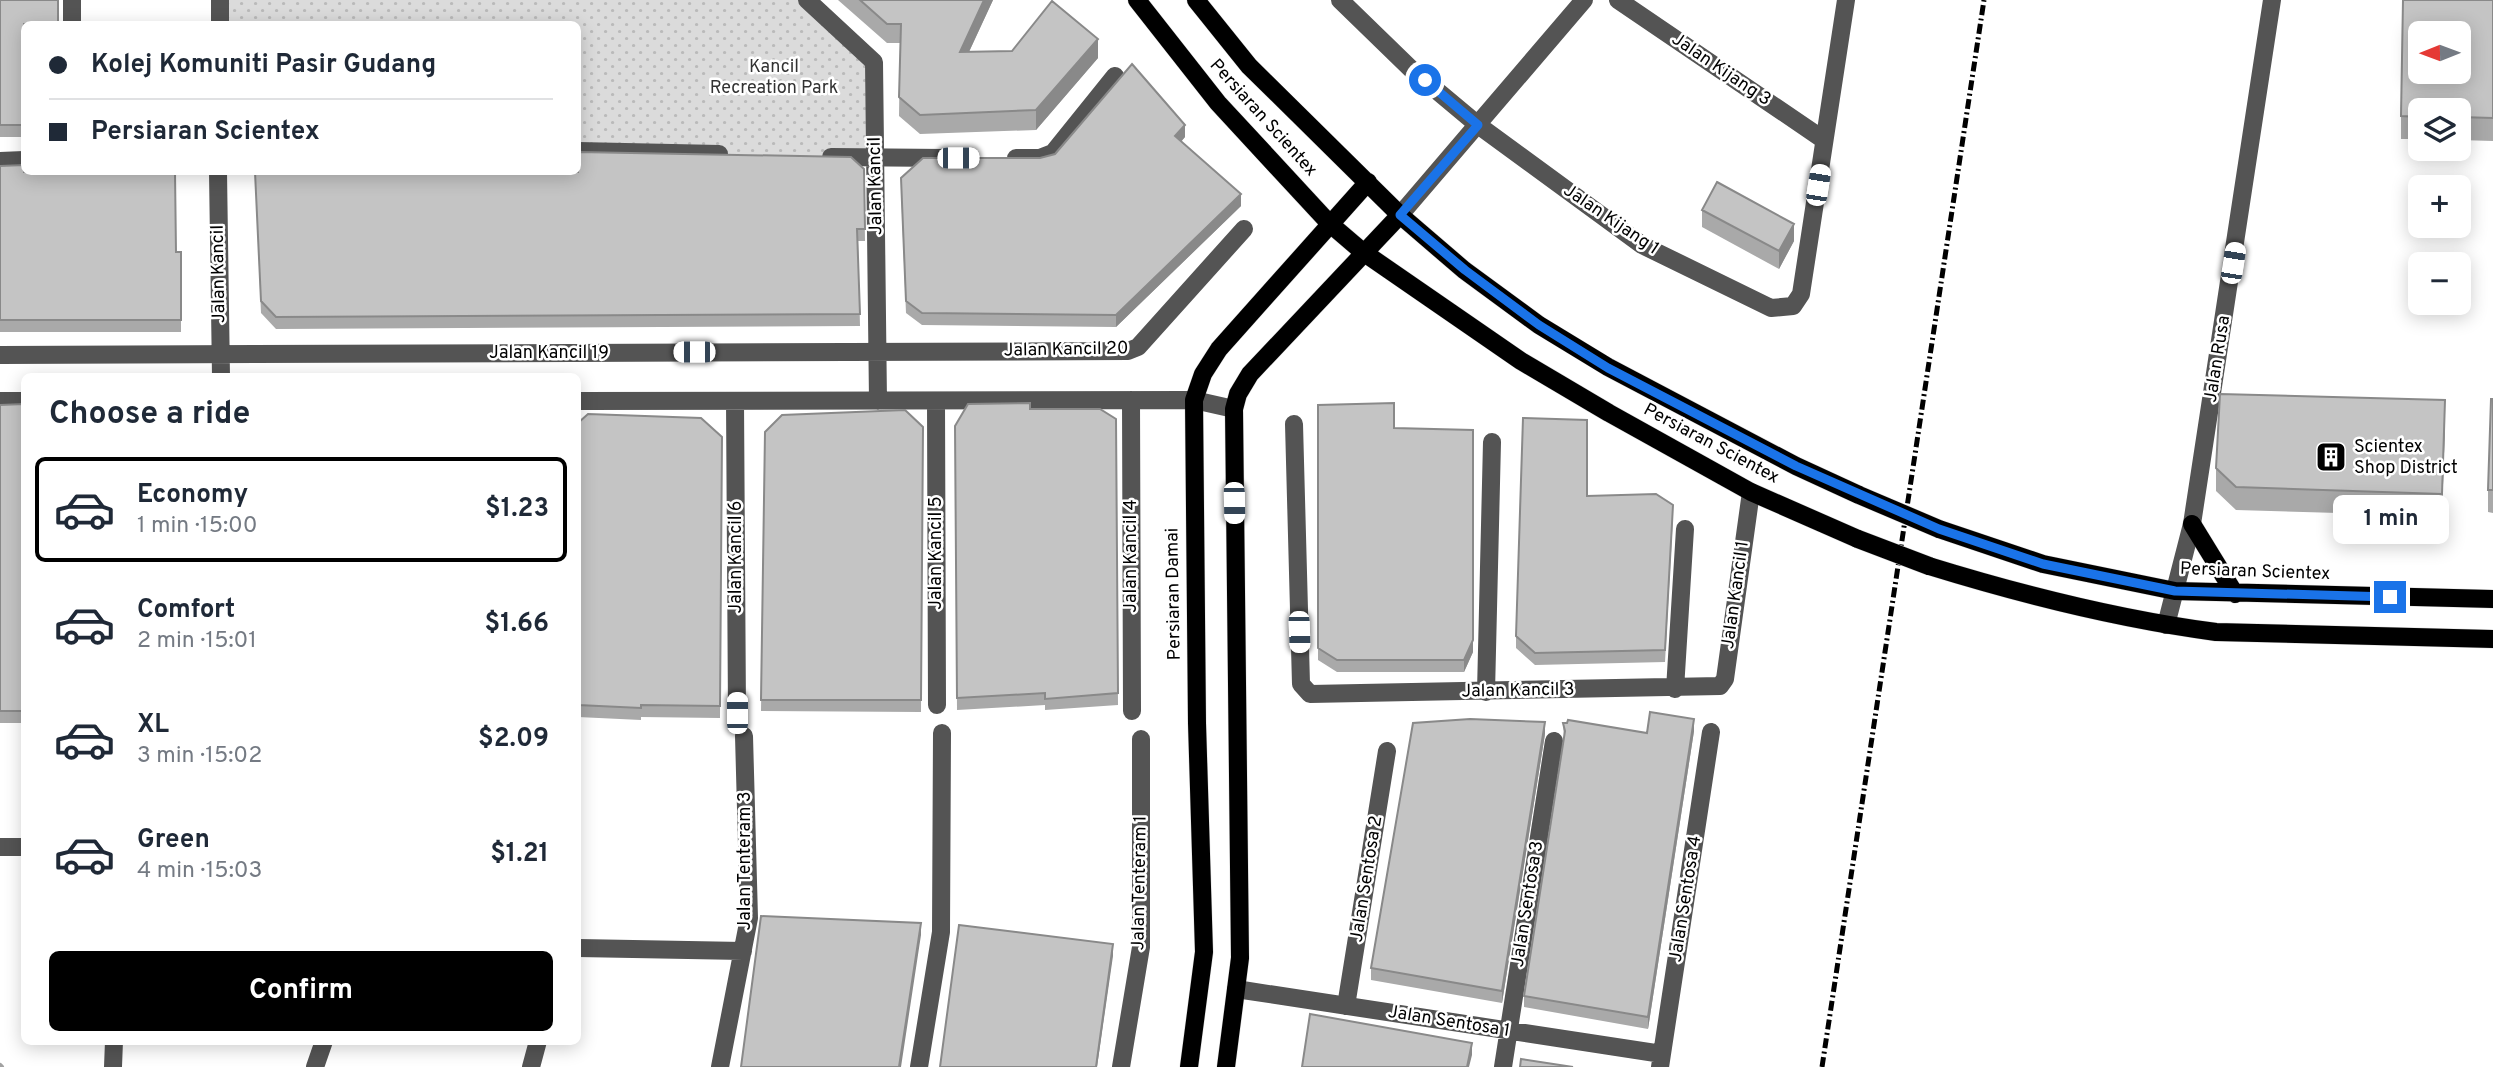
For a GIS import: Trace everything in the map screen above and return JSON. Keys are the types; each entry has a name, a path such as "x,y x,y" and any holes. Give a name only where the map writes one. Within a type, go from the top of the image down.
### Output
{"main road":[{"name":"Persiaran Scientex","path":"1138,0 1218,103 1329,223 1363,252 1521,361 1751,492 1858,539 1929,566 2037,599 2166,625 2216,632 2493,639"},
{"name":"Persiaran Scientex","path":"1196,0 1249,66 1400,215 1465,270 1539,325 1608,368 1796,466 1939,529 2043,564 2175,591 2493,598"},
{"name":"Persiaran Damai","path":"1189,1067 1204,952 1196,668 1194,400 1203,374 1219,349 1329,223 1368,183"},
{"path":"1226,1067 1240,958 1234,409 1238,394 1250,374 1400,215"},
{"path":"2192,524 2235,594"}],"street":[{"path":"72,0 72,21"},
{"path":"220,0 220,21"},
{"name":"Jalan Kancil","path":"807,0 874,62 878,401"},
{"name":"Jalan Kijang 1","path":"1340,0 1411,69 1478,125 1642,245 1771,308 1793,306 1801,294 1824,139"},
{"path":"1400,215 1584,0"},
{"name":"Jalan Kijang 3","path":"1618,0 1824,139"},
{"path":"1824,139 1846,0"},
{"name":"Jalan Rusa","path":"2166,625 2192,524 2272,0"},
{"path":"999,158 1040,158 1054,153 1115,76"},
{"path":"581,151 740,155"},
{"path":"808,157 958,158"},
{"path":"0,161 21,160"},
{"name":"Jalan Kancil","path":"218,175 221,373"},
{"name":"Jalan Kancil 20","path":"877,352 1132,351 1244,229"},
{"name":"Jalan Kancil 19","path":"0,355 877,352"},
{"name":"Jalan Kancil 4","path":"1130,400 1132,711"},
{"path":"581,401 1194,400 1234,409"},
{"path":"0,401 21,401"},
{"name":"Jalan Kancil 6","path":"735,401 737,713"},
{"name":"Jalan Kancil 5","path":"936,401 937,705"},
{"name":"Jalan Kancil 3","path":"1294,424 1301,684 1306,692 1325,694 1710,688"},
{"path":"1486,692 1492,442"},
{"name":"Jalan Kancil 1","path":"1710,688 1720,686 1725,679 1751,492"},
{"path":"1675,689 1685,529"},
{"name":"Jalan Sentosa 4","path":"1661,1060 1711,732"},
{"path":"919,1067 941,932 942,733"},
{"name":"Jalan Tenteram 3","path":"720,1067 749,918 744,736"},
{"name":"Jalan Tenteram 1","path":"1121,1067 1142,947 1141,739"},
{"name":"Jalan Sentosa 3","path":"1503,1067 1554,741"},
{"name":"Jalan Sentosa 2","path":"1346,1006 1387,751"},
{"path":"0,848 21,847"},
{"path":"581,948 743,951"},
{"name":"Jalan Sentosa 1","path":"1236,989 1509,1031 1661,1060"},
{"path":"113,1067 114,1045"},
{"path":"315,1067 323,1045"},
{"path":"531,1067 537,1045"}],"green space":[{"name":"Kancil Recreation Park","path":"229,0 807,0 874,62 877,158 581,151 581,21 228,21"}],"building":[{"path":"0,0 58,0 58,21 21,21 21,125 0,125"},
{"path":"860,0 984,0 960,52 1012,51 1052,1 1098,39 1036,110 920,115 899,97 901,24 887,24"},
{"path":"2403,0 2493,0 2493,118 2471,117 2471,98 2408,98 2408,116 2401,116"},
{"path":"1132,64 1185,125 1175,136 1241,194 1116,315 922,313 906,301 901,178 923,158 1040,158 1055,154"},
{"path":"581,152 851,157 864,169 865,229 857,229 860,314 276,317 261,301 255,175 581,175"},
{"path":"21,165 21,175 175,175 176,252 181,252 181,320 0,320 0,166"},
{"path":"1717,182 1794,224 1779,251 1702,210"},
{"name":"Scientex Shop District","path":"2220,394 2445,400 2442,494 2236,487 2216,468"},
{"path":"2491,399 2493,490 2488,490"},
{"path":"1030,403 1030,409 1100,409 1116,419 1118,693 1045,699 1045,693 957,698 955,426 968,404"},
{"path":"1394,403 1394,428 1473,430 1473,640 1464,660 1337,660 1318,648 1318,405"},
{"path":"21,404 21,711 0,711 0,405"},
{"path":"905,410 923,427 921,700 761,700 765,432 782,415"},
{"path":"588,414 701,418 722,437 720,706 641,705 641,708 581,705 581,420"},
{"path":"1523,418 1587,420 1587,496 1656,494 1673,505 1665,650 1535,653 1516,636"},
{"path":"1650,712 1694,719 1648,1017 1524,996 1565,731 1563,723 1568,720 1647,733"},
{"path":"1470,719 1545,722 1502,991 1371,968 1413,723"},
{"path":"761,916 921,923 899,1067 741,1067"},
{"path":"959,925 1113,944 1096,1067 940,1067"},
{"path":"1310,1014 1472,1043 1467,1067 1302,1067"},
{"path":"1521,1059 1573,1067 1520,1067"}],"railway":[{"path":"1822,1067 1984,0"}],"place":[{"name":"Scientex Shop District","path":"2331,457"}],"route":[{"path":"1425,80 1478,125 1400,215 1465,270 1539,325 1608,368 1796,466 1859,495 1939,529 2043,564 2175,591 2390,597"}]}
